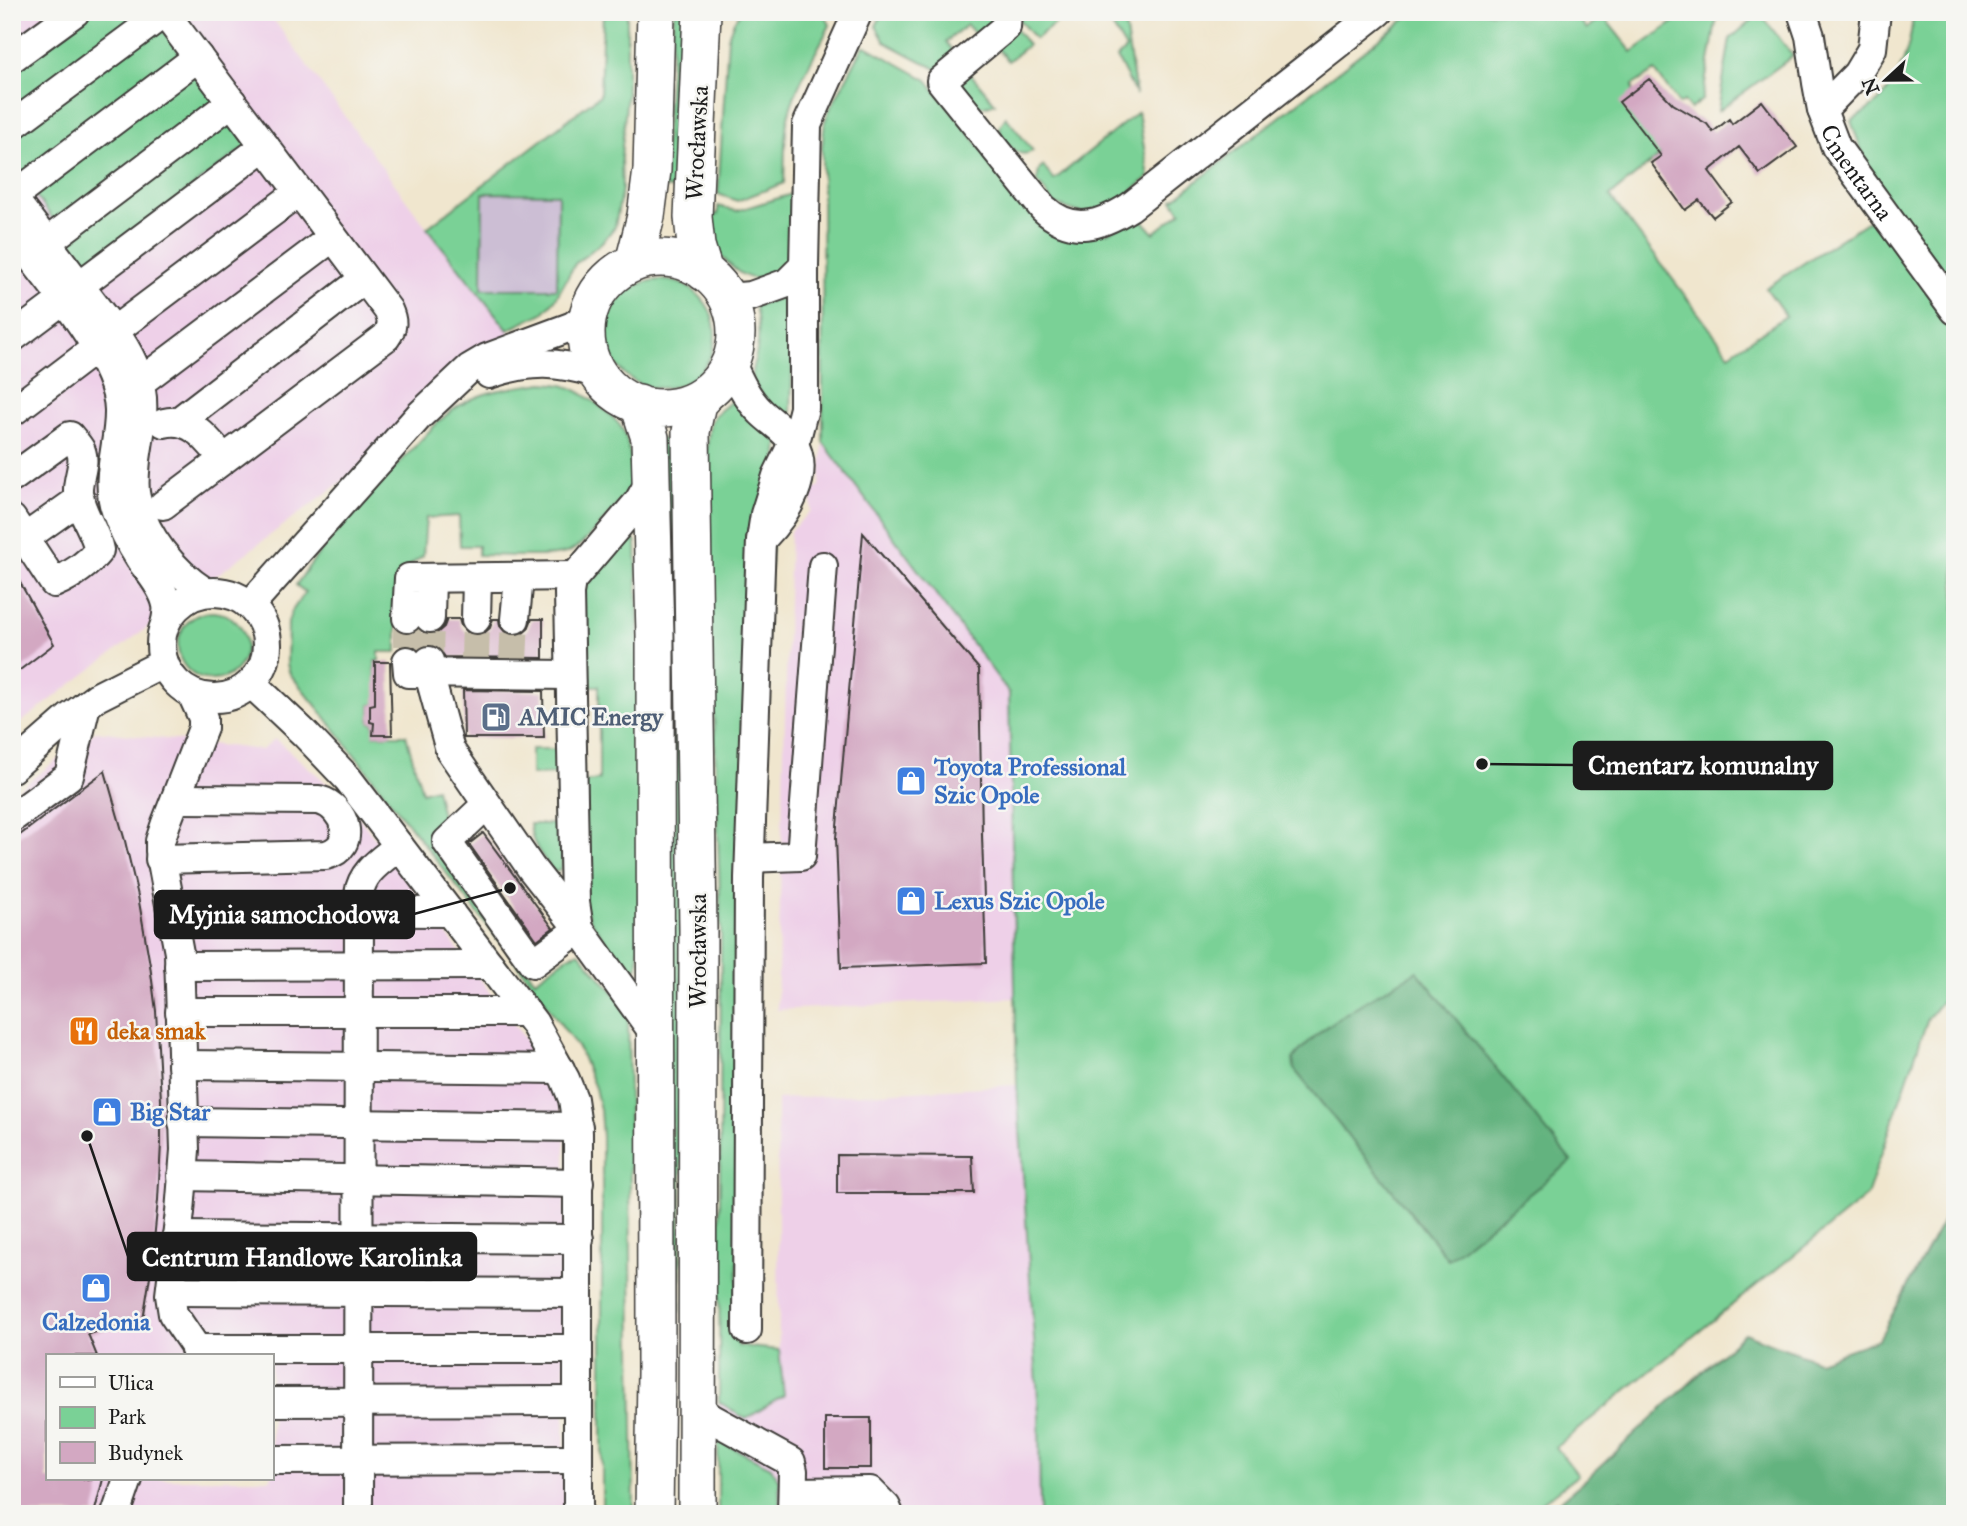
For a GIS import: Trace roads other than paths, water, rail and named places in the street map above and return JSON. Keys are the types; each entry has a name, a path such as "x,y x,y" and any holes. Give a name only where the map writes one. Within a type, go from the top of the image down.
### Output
{"main road":[{"name":"Wrocławska","path":"634,263 646,216 652,170 656,12"},
{"name":"Wrocławska","path":"706,18 693,217 696,246 716,285"},
{"path":"649,259 670,259 692,264 716,285 735,323 734,349 717,383 707,392 681,405 660,407 639,404 616,393 599,374 587,345 589,314 606,283 634,263 649,259"},
{"name":"Wrocławska","path":"697,1514 698,930 691,432 697,403 707,392"},
{"name":"Wrocławska","path":"639,404 650,438 655,635 654,1514"}],"street":[{"path":"12,58 75,12"},
{"path":"793,442 804,408 807,125 859,12"},
{"path":"1007,12 1006,27 941,81 1043,208 1065,223 1085,225 1103,222 1130,206 1378,12"},
{"name":"Cmentarna","path":"1802,12 1810,36 1822,110 1836,147 1955,310"},
{"path":"1822,110 1857,74 1872,49 1876,12"},
{"path":"12,125 164,13 392,318 393,324 386,337 163,505"},
{"path":"16,206 198,57"},
{"path":"47,242 232,102"},
{"path":"80,285 265,146"},
{"path":"114,331 299,192"},
{"path":"16,206 80,285 126,350 139,383 143,403 134,480 136,498 142,516 157,543 177,571 205,592"},
{"path":"16,206 91,338 111,379 119,410 111,472 113,500 139,557 165,598 168,608 160,649 171,677 192,694 206,698 225,697 236,694 251,683 262,669 267,652 261,618 250,605 232,594 220,591 192,596 179,604 166,621"},
{"path":"139,383 333,237"},
{"path":"16,259 56,305 111,379"},
{"path":"716,285 751,296 787,283 804,266"},
{"path":"179,421 365,279"},
{"path":"12,338 56,305"},
{"path":"250,605 419,416 470,369 487,358 573,326 589,314"},
{"path":"12,412 91,352"},
{"path":"730,361 746,393 759,411 779,426 793,442 798,459 796,492 783,516 761,540 750,858 747,1330"},
{"path":"450,387 513,366 541,363 570,365 599,374"},
{"path":"138,444 153,428 170,421 179,421 196,429 223,458"},
{"path":"12,478 69,436 80,449 83,457 78,491 99,550 65,578 54,583 19,528 80,499"},
{"path":"579,929 575,902 569,593 574,576 639,501 651,480"},
{"path":"750,858 801,856 823,566"},
{"path":"419,618 420,578 574,576"},
{"path":"515,619 519,577"},
{"path":"476,619 477,578"},
{"path":"12,768 97,697 164,663"},
{"path":"569,675 513,668 418,667 450,750 531,868 656,1036"},
{"path":"251,683 348,779 526,1012 560,1069 573,1099 578,1127 579,1183 578,1514"},
{"path":"192,694 203,718 203,728 160,841 160,859 179,966 182,1065 184,1150 171,1305 173,1314 196,1353 358,1349 579,1349"},
{"path":"12,818 69,776 86,705"},
{"path":"160,859 326,855 335,853 342,847 344,828 340,816 327,802 176,799"},
{"path":"486,805 447,842 533,963 579,929"},
{"path":"358,1514 360,887 365,876 399,846"},
{"path":"171,911 450,912"},
{"path":"179,966 490,965"},
{"path":"180,1012 526,1012"},
{"path":"182,1065 560,1069"},
{"path":"183,1122 578,1127"},
{"path":"182,1176 579,1183"},
{"path":"177,1236 579,1239"},
{"path":"171,1291 579,1293"},
{"path":"273,1402 578,1401"},
{"path":"698,1408 711,1418 791,1462 793,1503 870,1491 886,1507 888,1514"},
{"path":"273,1460 578,1459"},
{"path":"116,1514 128,1480"}],"tunnel":[{"path":"407,618 407,661"},
{"path":"429,661 430,618"},
{"path":"475,661 476,619"},
{"path":"513,661 515,619"}],"place":[{"name":"AMIC Energy","path":"496,717"},
{"name":"Cmentarz komunalny","path":"1482,764"},
{"name":"Toyota Professional Szic Opole","path":"911,781"},
{"name":"Myjnia samochodowa","path":"510,888"},
{"name":"Lexus Szic Opole","path":"911,901"},
{"name":"deka smak","path":"84,1031"},
{"name":"Big Star","path":"107,1112"},
{"name":"Centrum Handlowe Karolinka","path":"87,1136"},
{"name":"Calzedonia","path":"96,1288"}]}
